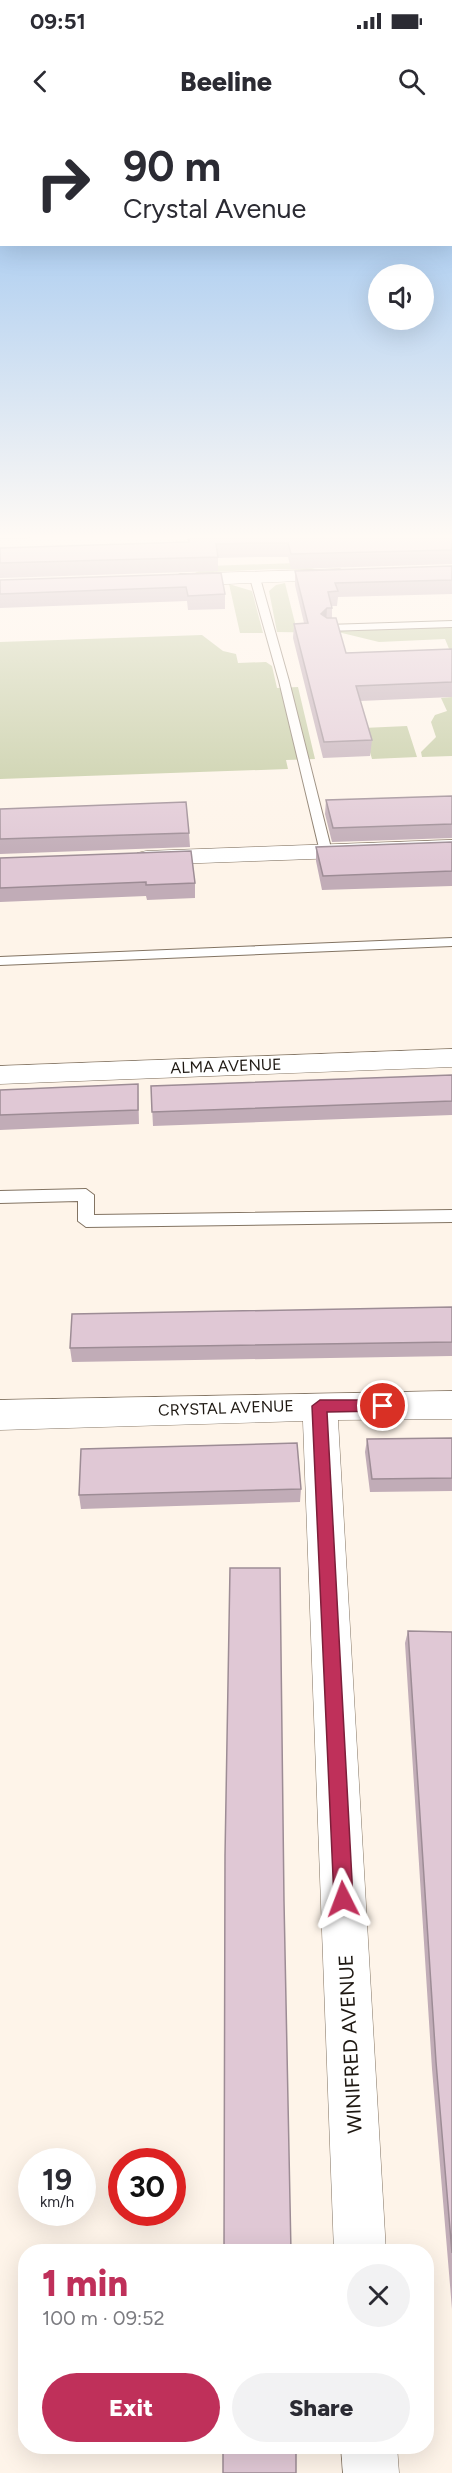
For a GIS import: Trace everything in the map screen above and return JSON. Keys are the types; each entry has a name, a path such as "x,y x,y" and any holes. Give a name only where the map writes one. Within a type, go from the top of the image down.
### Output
{"street":[{"path":"118,859 452,847"},
{"name":"ALMA AVENUE","path":"0,1075 452,1058"},
{"name":"CRYSTAL AVENUE","path":"0,1415 320,1406 452,1405"},
{"name":"WINIFRED AVENUE","path":"320,1406 360,2244"},
{"path":"370,2454 371,2473"}],"lane":[{"path":"274,644 326,852"},
{"path":"0,961 452,942"},
{"path":"0,1197 86,1195 86,1221 452,1216"}],"green space":[{"path":"0,644 214,644 223,651 236,654 238,663 266,662 272,666 277,688 298,687 315,759 286,760 288,769 0,779"},
{"path":"447,644 452,644 452,656"},
{"path":"452,697 452,756 422,757 421,752 436,737 431,722 435,715 447,711 441,698"},
{"path":"407,726 417,757 372,759 363,728"}],"building":[{"path":"299,644 343,644 346,653 452,649 452,682 356,686 372,740 324,742"},
{"path":"452,796 452,824 333,828 326,800"},
{"path":"186,802 189,833 0,839 0,809"},
{"path":"452,842 452,871 323,876 316,847"},
{"path":"191,851 195,883 146,885 146,882 0,888 0,858"},
{"path":"452,1075 452,1101 152,1112 151,1086"},
{"path":"138,1084 138,1110 0,1115 0,1090"},
{"path":"452,1307 452,1342 70,1348 72,1314"},
{"path":"452,1438 452,1478 372,1479 367,1439"},
{"path":"297,1443 301,1489 79,1495 81,1449"},
{"path":"230,1568 280,1568 291,2244 224,2244 225,1856"},
{"path":"408,1631 452,1632 452,2253 436,2062"},
{"path":"223,2454 296,2454 296,2473 223,2473"}],"route":[{"path":"343,1899 320,1406 383,1406"}]}
